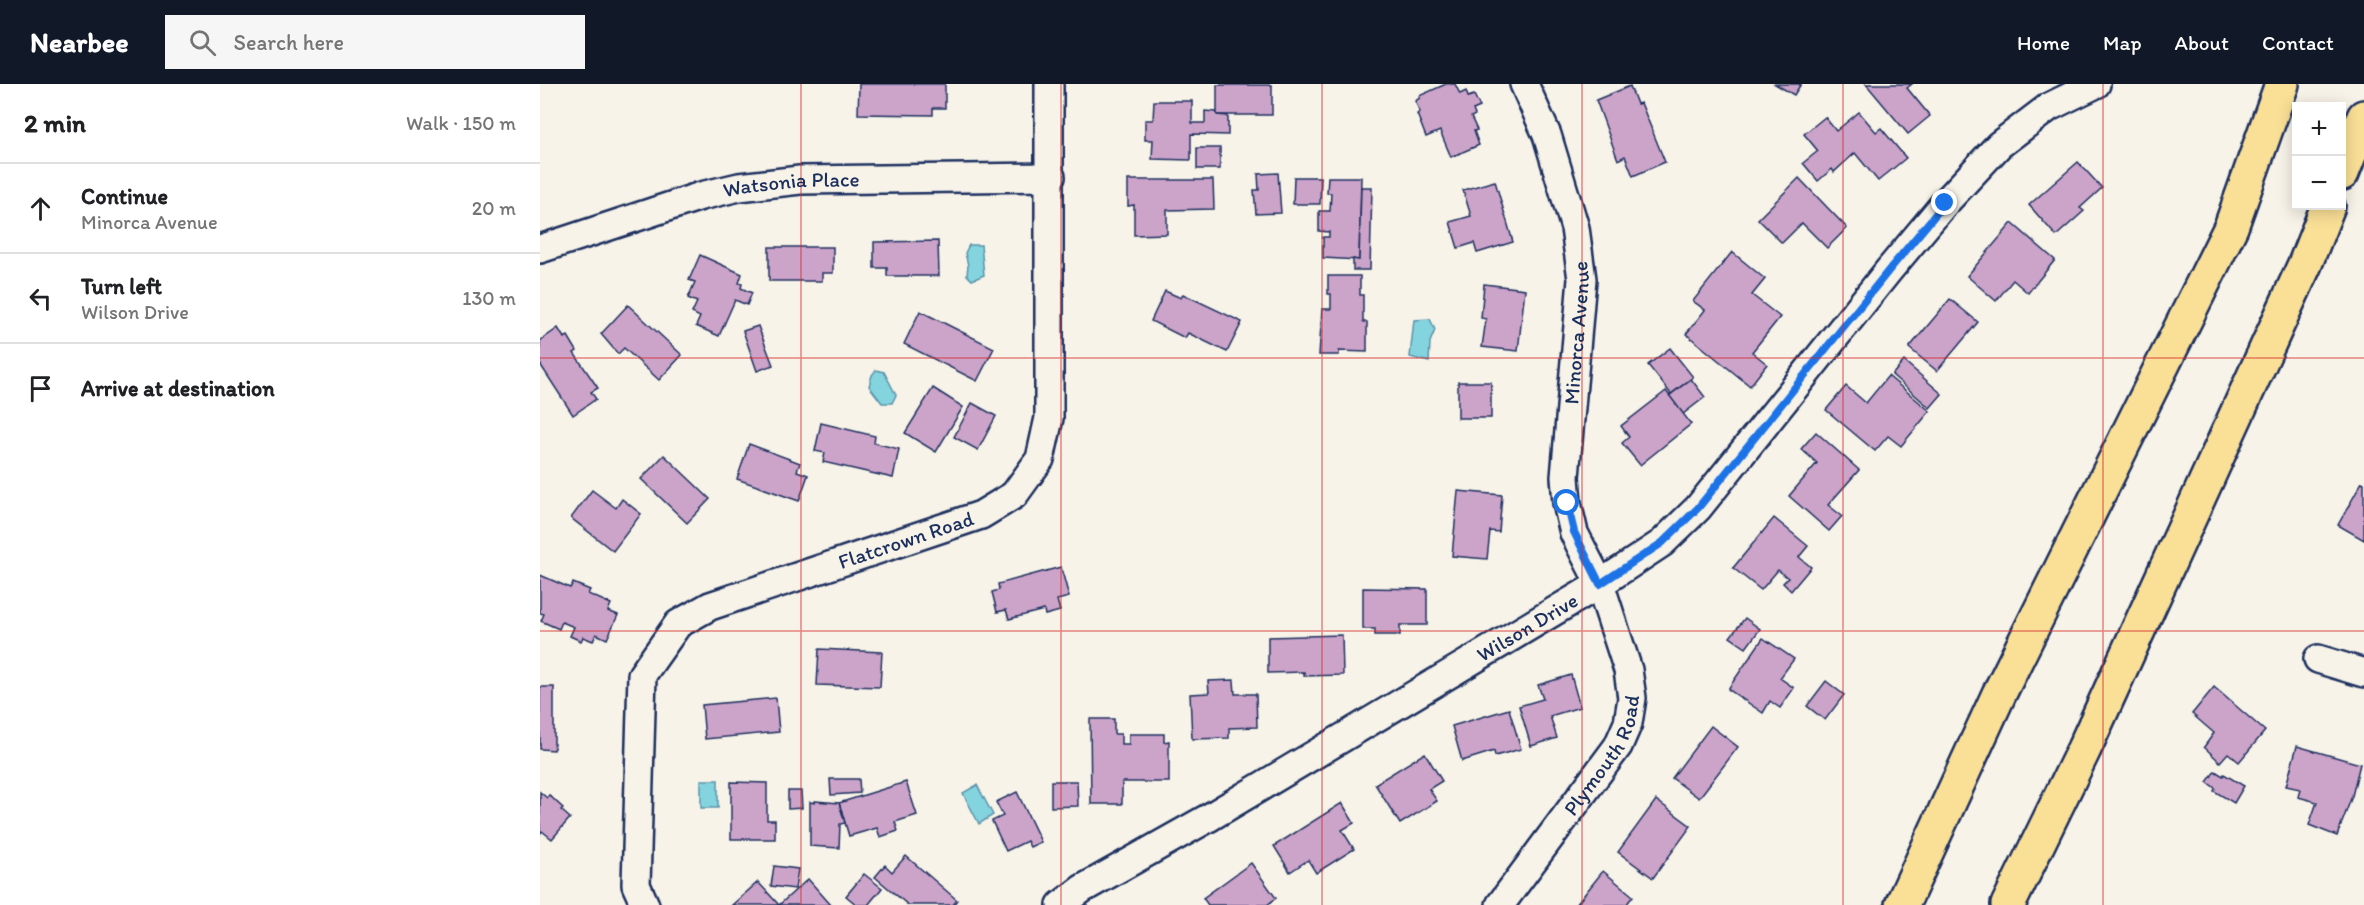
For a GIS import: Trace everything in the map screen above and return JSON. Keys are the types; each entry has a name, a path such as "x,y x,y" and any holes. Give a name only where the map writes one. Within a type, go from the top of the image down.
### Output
{"highway":[{"path":"1902,905 1999,694 2231,227 2282,84"},
{"path":"2346,163 2364,117"},
{"path":"2008,905 2084,749 2305,264 2326,210"}],"street":[{"name":"Flatcrown Road","path":"645,905 636,885 642,675 678,624 710,606 981,515 1014,495 1040,459 1049,418 1051,177 1049,84"},
{"name":"Minorca Avenue","path":"1524,84 1547,135 1575,228 1582,279 1564,477 1574,532 1600,584"},
{"name":"Wilson Drive","path":"1061,905 1082,889 1210,817 1484,651 1600,584 1662,543 1698,508 1945,203 1999,146 2049,107 2096,84"},
{"name":"Watsonia Place","path":"540,249 700,196 759,184 800,180 1051,177"},
{"name":"Plymouth Road","path":"1500,905 1618,746 1628,723 1632,698 1628,670 1600,584"},
{"path":"2318,659 2364,673"}],"water":[{"path":"969,245 981,245 984,275 972,280 967,275 968,265 965,253"},
{"path":"1430,319 1435,330 1430,342 1429,362 1410,357 1414,320"},
{"path":"876,370 884,372 896,395 892,403 882,403 869,386"},
{"path":"701,780 718,780 718,808 701,808"},
{"path":"977,785 993,815 979,824 963,793"}],"building":[{"path":"859,84 945,84 945,108 933,108 933,115 858,114"},
{"path":"1446,84 1455,84 1460,94 1466,91 1468,97 1474,95 1480,107 1473,110 1475,115 1471,117 1477,130 1474,131 1479,145 1451,157 1440,131 1426,137 1417,114 1420,112 1415,101 1420,98 1419,96"},
{"path":"1775,84 1801,84 1794,95"},
{"path":"1866,84 1912,84 1907,88 1930,116 1908,134"},
{"path":"1217,85 1272,85 1272,115 1217,115"},
{"path":"1630,86 1637,104 1641,103 1665,162 1633,176 1625,156 1618,160 1596,100"},
{"path":"1154,101 1192,101 1192,123 1205,123 1205,111 1228,116 1228,135 1191,134 1191,160 1152,159 1153,140 1145,140 1145,120 1153,120"},
{"path":"1859,112 1876,132 1881,128 1906,158 1878,181 1855,153 1834,172 1832,169 1818,181 1803,163 1818,151 1804,134 1825,117 1836,131"},
{"path":"1197,148 1220,148 1220,169 1197,169"},
{"path":"2078,162 2102,188 2080,208 2084,211 2056,236 2029,205"},
{"path":"1278,173 1281,213 1256,214 1254,190 1259,190 1258,174"},
{"path":"1294,177 1321,177 1320,204 1293,204"},
{"path":"1328,177 1361,177 1359,260 1323,258 1323,237 1329,237 1329,232 1319,231 1319,211 1330,211 1331,193 1327,193"},
{"path":"1799,178 1847,228 1827,248 1802,223 1782,243 1758,219"},
{"path":"1128,180 1213,180 1214,209 1167,210 1167,234 1134,235 1134,205 1128,206"},
{"path":"1495,181 1513,242 1477,253 1474,243 1458,248 1450,222 1471,216 1463,190"},
{"path":"1361,187 1372,187 1370,270 1353,270 1353,259 1359,260"},
{"path":"2012,223 2055,260 2028,293 2013,280 1996,301 1967,276"},
{"path":"938,241 939,276 887,276 887,268 874,268 874,242"},
{"path":"769,247 833,247 833,273 822,273 822,281 769,281"},
{"path":"1732,252 1765,279 1752,295 1780,317 1752,352 1767,364 1750,386 1686,334 1705,310 1693,301"},
{"path":"700,255 742,274 739,283 742,284 741,288 752,293 747,305 735,300 719,336 696,326 700,317 692,313 697,302 688,298 695,282 689,280"},
{"path":"1328,276 1360,276 1363,322 1367,322 1367,352 1339,351 1339,355 1319,355 1322,309 1331,309"},
{"path":"1484,284 1525,289 1518,351 1482,347 1486,319 1481,318"},
{"path":"1165,291 1181,298 1183,294 1242,322 1227,352 1188,333 1185,338 1151,321"},
{"path":"1950,299 1978,322 1937,371 1909,348"},
{"path":"628,305 682,355 659,380 624,348 618,354 601,334"},
{"path":"920,311 994,348 977,381 904,344"},
{"path":"758,326 773,365 757,371 743,331"},
{"path":"558,328 564,338 568,336 577,351 574,353 598,388 591,392 596,399 573,415 540,364 540,341"},
{"path":"1670,348 1693,377 1671,394 1648,365"},
{"path":"1904,361 1942,394 1930,408 1892,375"},
{"path":"1888,376 1930,411 1901,446 1888,436 1875,451 1826,410 1846,386 1866,403"},
{"path":"1691,379 1705,397 1683,414 1669,396"},
{"path":"1458,382 1491,382 1491,418 1458,418"},
{"path":"933,388 963,407 936,452 905,433"},
{"path":"1666,391 1691,424 1640,465 1622,443 1629,437 1621,426"},
{"path":"972,403 996,416 978,450 954,437"},
{"path":"821,423 875,436 874,443 899,449 893,478 823,462 825,453 815,451"},
{"path":"1816,432 1859,470 1828,505 1842,516 1829,531 1789,496 1817,463 1801,449"},
{"path":"749,444 800,463 797,471 808,475 799,501 737,479"},
{"path":"664,455 710,499 687,523 641,479"},
{"path":"2362,482 2364,483 2364,540 2338,525"},
{"path":"592,490 616,508 622,499 641,514 613,551 571,518"},
{"path":"1458,491 1502,495 1499,532 1490,531 1487,559 1452,556"},
{"path":"1774,518 1808,546 1799,557 1811,567 1791,591 1783,583 1788,578 1778,570 1761,590 1733,568"},
{"path":"1061,567 1069,597 1057,600 1060,611 1045,615 1044,610 1009,619 1006,610 997,612 992,592 999,590 998,584"},
{"path":"540,575 570,588 573,583 590,590 588,594 611,604 608,611 618,615 607,639 596,634 593,641 583,637 581,641 570,636 574,627 562,622 559,629 541,621 544,614 540,613"},
{"path":"1363,588 1427,589 1427,625 1400,625 1400,635 1375,635 1375,629 1363,629"},
{"path":"1745,618 1760,629 1746,648 1730,637"},
{"path":"1342,635 1343,675 1304,676 1304,672 1268,673 1268,637"},
{"path":"1763,638 1794,659 1780,678 1794,688 1780,708 1770,701 1763,713 1728,689"},
{"path":"819,649 882,652 880,687 817,685"},
{"path":"1571,675 1580,707 1550,716 1557,738 1531,746 1519,706 1543,699 1538,685"},
{"path":"1234,680 1235,694 1256,694 1257,727 1229,728 1229,738 1192,739 1190,694 1209,693 1208,681"},
{"path":"1826,681 1844,695 1825,720 1807,706"},
{"path":"540,687 554,687 554,750 540,749"},
{"path":"2214,687 2265,731 2239,762 2228,753 2220,762 2204,747 2214,733 2192,714"},
{"path":"776,698 779,732 705,739 702,705"},
{"path":"1509,709 1521,749 1495,756 1494,751 1462,761 1452,726"},
{"path":"1090,719 1114,719 1114,734 1121,734 1121,744 1129,744 1129,734 1164,734 1164,742 1169,741 1169,782 1122,782 1122,804 1091,804"},
{"path":"1711,726 1738,747 1699,798 1672,778"},
{"path":"2297,746 2360,764 2352,796 2337,836 2309,825 2317,802 2298,797 2300,789 2286,786"},
{"path":"1425,753 1442,781 1429,789 1437,801 1400,824 1375,784"},
{"path":"2215,771 2244,786 2234,803 2214,791 2215,788 2207,782"},
{"path":"830,779 859,779 860,793 831,795"},
{"path":"1051,781 1077,781 1078,806 1051,807"},
{"path":"731,782 767,783 767,820 775,820 775,839 731,839"},
{"path":"906,782 917,815 895,822 898,831 880,837 877,828 849,836 839,803"},
{"path":"788,791 801,791 802,808 788,809"},
{"path":"540,792 547,798 549,795 570,818 552,839 542,831 540,834"},
{"path":"1017,792 1041,842 1030,847 1027,841 1006,851 992,821 1003,816 996,802"},
{"path":"1656,800 1691,826 1653,878 1618,852"},
{"path":"815,801 839,803 845,823 840,824 839,848 810,846 810,802 815,803"},
{"path":"1342,803 1354,823 1342,830 1354,849 1316,873 1308,860 1290,872 1274,846"},
{"path":"906,856 957,900 953,905 908,905 875,877 885,865 892,872"},
{"path":"1251,863 1276,898 1267,905 1208,905 1203,898"},
{"path":"774,866 798,869 795,889 771,886"},
{"path":"1603,871 1633,896 1626,905 1576,905"},
{"path":"864,874 882,888 868,905 857,905 846,896"},
{"path":"808,879 831,905 779,905"},
{"path":"758,882 779,905 732,905"}],"route":[{"path":"1567,503 1574,532 1600,584 1662,543 1698,508 1945,203"}]}
